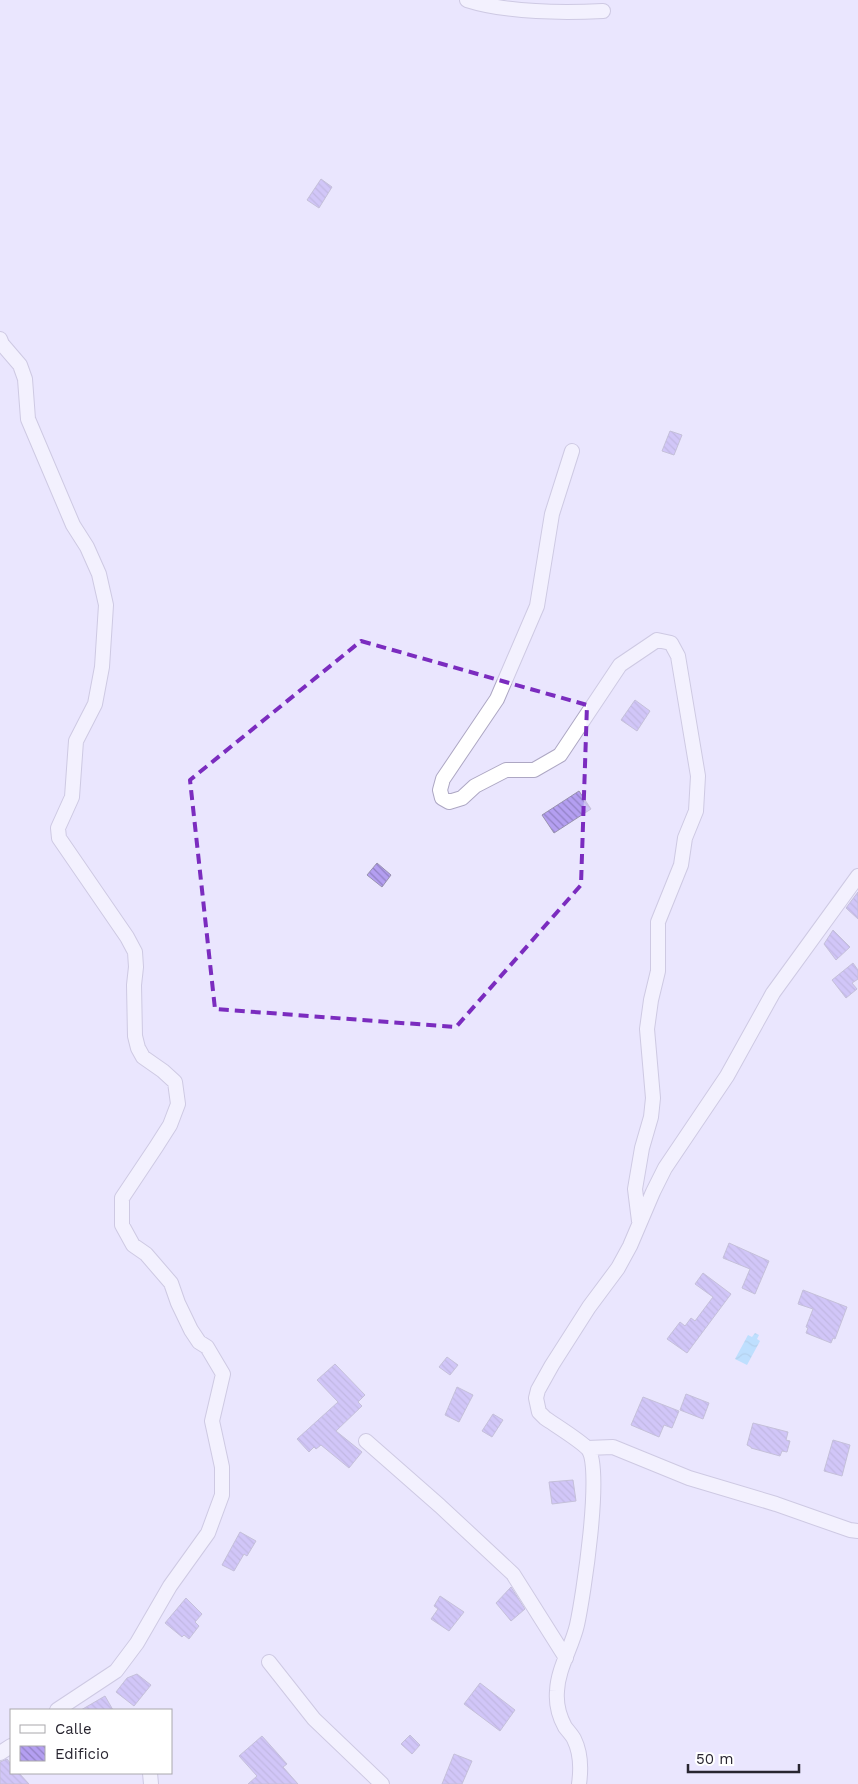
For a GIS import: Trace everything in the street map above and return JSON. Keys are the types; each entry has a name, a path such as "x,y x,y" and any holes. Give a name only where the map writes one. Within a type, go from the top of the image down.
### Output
{"street":[{"path":"467,0 484,6 530,10 603,11"},
{"path":"0,339 2,344 20,364 25,379 28,419 73,525 99,574 106,605 102,667 95,704 76,741 72,796 58,828 59,838 127,937 135,952 135,1036 138,1048 143,1057 175,1082 178,1104 165,1132 122,1198 122,1225 133,1245 146,1254 171,1283 190,1330 199,1342 207,1347 223,1374 212,1421 222,1467 222,1495 208,1533 170,1586 137,1643 116,1671 59,1709"},
{"path":"572,451 552,514 537,606 497,699 444,779 440,790 442,798 449,802 462,798 475,786 506,770 534,770 560,755 620,665 656,640 671,642 678,656 698,776 696,811 685,838 681,865 658,922 658,971 651,1000 647,1030 653,1098 651,1117 642,1148 635,1188 639,1221"},
{"path":"579,1784 578,1749 559,1714 557,1690 559,1678 577,1627 591,1528 592,1456 587,1448 539,1412 536,1398 538,1390 589,1307 618,1268 630,1246 639,1221 665,1168 727,1076 773,993 858,876"},
{"path":"366,1441 513,1574 566,1658"},
{"path":"587,1448 613,1447 689,1478 858,1531"},
{"path":"269,1662 314,1719 382,1784"}],"highlighted area":[{"path":"361,641 587,705 581,885 456,1027 215,1009 190,780"}],"water":[{"path":"755,1333 759,1335 757,1339 760,1341 747,1365 735,1359 748,1335 752,1337"}],"building":[{"path":"321,179 332,187 319,208 307,200"},
{"path":"670,431 682,435 674,455 662,451"},
{"path":"635,700 650,711 637,731 621,720"},
{"path":"579,791 591,809 554,833 542,815"},
{"path":"377,863 391,875 382,887 367,875"},
{"path":"858,892 858,919 846,908"},
{"path":"833,930 850,947 836,960 824,944"},
{"path":"853,963 858,970 858,979 852,983 857,989 846,998 832,980"},
{"path":"729,1243 769,1261 755,1294 742,1288 750,1269 723,1258"},
{"path":"703,1273 731,1294 687,1353 667,1339 680,1322 685,1326 691,1318 695,1321 713,1297 695,1284"},
{"path":"803,1290 847,1307 835,1339 833,1338 831,1343 806,1333 808,1328 806,1327 813,1309 798,1304"},
{"path":"447,1357 458,1365 450,1375 439,1367"},
{"path":"335,1364 365,1395 358,1402 362,1406 336,1431 362,1452 349,1468 321,1445 316,1449 314,1447 309,1452 297,1439 338,1402 317,1380"},
{"path":"457,1387 473,1395 459,1422 445,1415"},
{"path":"686,1394 709,1403 703,1419 680,1410"},
{"path":"643,1397 679,1411 672,1428 664,1425 659,1437 631,1425"},
{"path":"493,1414 503,1420 492,1437 482,1431"},
{"path":"753,1423 788,1432 786,1440 790,1441 787,1452 782,1451 780,1456 751,1448 747,1445"},
{"path":"833,1440 850,1445 842,1476 824,1471"},
{"path":"573,1480 576,1501 552,1504 549,1482"},
{"path":"240,1532 256,1541 247,1556 244,1554 234,1571 222,1565"},
{"path":"511,1587 525,1609 511,1621 496,1603"},
{"path":"440,1596 464,1612 449,1631 431,1619 438,1609 434,1606"},
{"path":"186,1598 202,1614 195,1622 199,1626 189,1639 184,1635 182,1637 165,1623"},
{"path":"137,1674 151,1685 134,1706 116,1692 127,1678"},
{"path":"480,1683 515,1710 500,1731 464,1704"},
{"path":"105,1696 112,1709 83,1709"},
{"path":"410,1735 420,1745 412,1754 401,1744"},
{"path":"262,1736 287,1764 283,1767 298,1784 248,1784 257,1776 239,1756"},
{"path":"454,1754 472,1761 462,1784 442,1784"},
{"path":"7,1759 10,1763 10,1774 20,1774 29,1784 0,1784 0,1762"}]}
